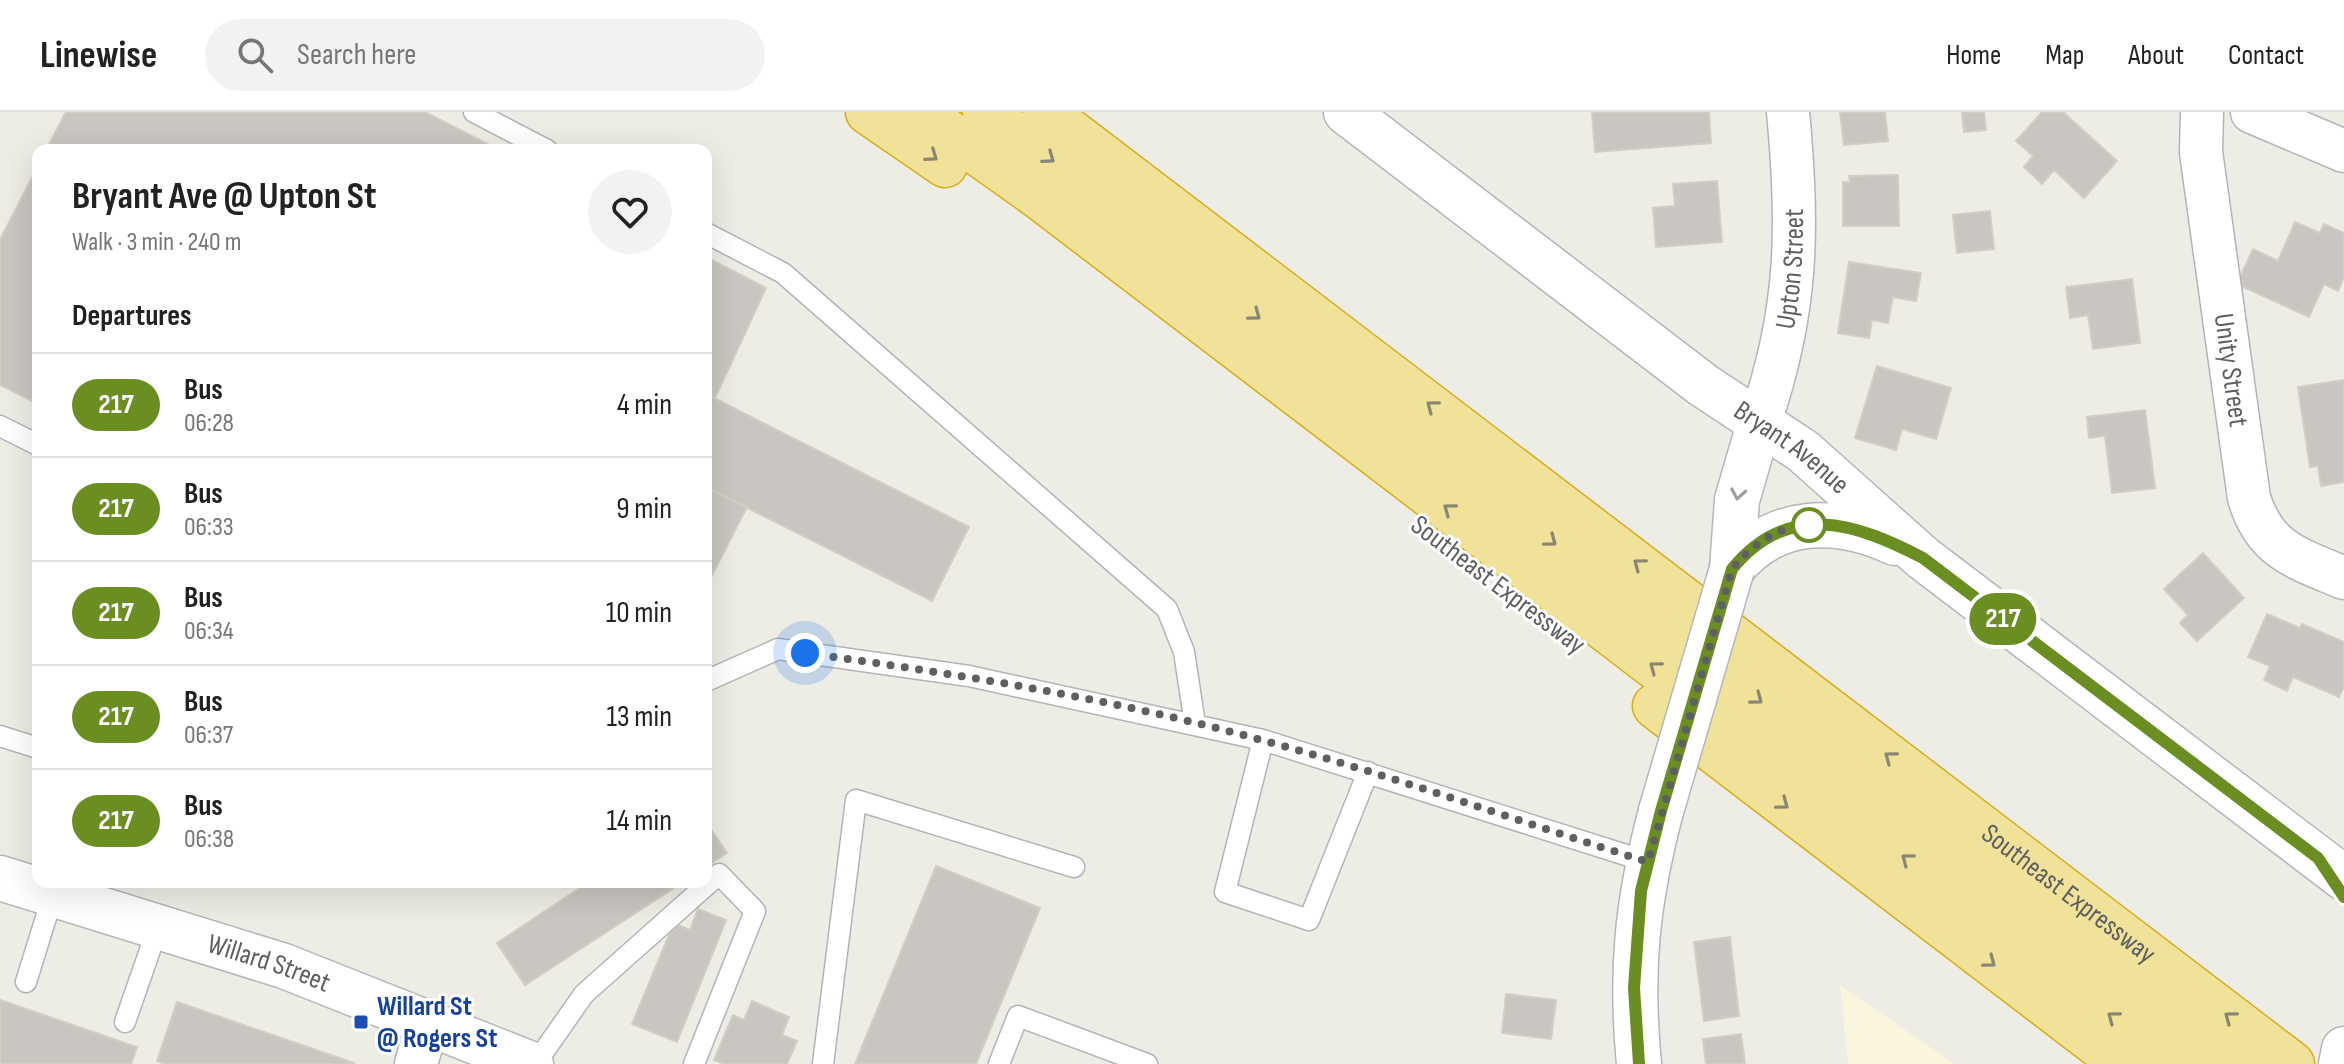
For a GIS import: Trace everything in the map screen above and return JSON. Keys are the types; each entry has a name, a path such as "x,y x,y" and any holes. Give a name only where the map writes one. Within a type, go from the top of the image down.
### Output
{"highway":[{"name":"Southeast Expressway","path":"868,112 1070,257 2123,1064"},
{"path":"920,112 1098,242 2175,1064"},
{"path":"985,112 2234,1064"},
{"name":"Southeast Expressway","path":"1045,112 2292,1064"}],"main road":[{"name":"Bryant Avenue","path":"1365,118 1703,385 1803,451 1923,558 2331,868 2344,897"},
{"path":"1639,1064 1634,955 1648,862 1732,569 1737,500 1760,421"},
{"path":"1732,569 1752,547 1768,537 1802,525 1824,524 1871,532 1923,558"},
{"name":"Willard Street","path":"0,878 284,966 533,1064"},
{"path":"2341,1064 2344,1049"}],"street":[{"name":"Upton Street","path":"1760,421 1781,357 1794,271 1796,223 1788,112"},
{"name":"Unity Street","path":"2202,112 2201,152 2249,498 2260,528 2269,539 2294,557 2344,578"},
{"path":"2252,112 2344,151"},
{"path":"416,1064 428,1022"}],"lane":[{"path":"474,112 535,144"},
{"path":"712,236 783,273 1167,609 1184,652 1195,724"},
{"path":"0,426 32,442"},
{"path":"712,678 778,649 969,676 1263,740 1648,862"},
{"path":"0,736 32,746"},
{"path":"1263,740 1225,892 1309,920 1368,772"},
{"path":"823,1064 856,800 1074,867"},
{"path":"694,1064 755,911 719,874 712,880"},
{"path":"533,1064 584,994 703,888"},
{"path":"26,982 53,895"},
{"path":"125,1022 158,927"},
{"path":"999,1064 1018,1016 1147,1064"}],"shaded area":[{"path":"1840,985 1955,1064 1848,1064"}],"building":[{"path":"66,112 425,112 487,144 49,144"},
{"path":"1592,112 1709,112 1711,143 1595,152"},
{"path":"1840,112 1885,112 1888,141 1844,145"},
{"path":"1962,112 1984,112 1986,130 1964,132"},
{"path":"2042,112 2063,112 2117,161 2084,198 2054,170 2042,184 2024,167 2033,156 2016,141"},
{"path":"1898,175 1899,226 1843,226 1843,182 1850,182 1849,176"},
{"path":"32,178 32,401 0,385 0,240"},
{"path":"1717,181 1722,242 1656,247 1653,208 1675,206 1673,184"},
{"path":"1990,211 1994,249 1957,253 1953,215"},
{"path":"2295,222 2320,233 2324,224 2344,233 2344,277 2338,291 2324,284 2309,317 2237,284 2253,249 2278,261"},
{"path":"712,260 766,288 715,398 712,397"},
{"path":"1849,262 1921,273 1916,301 1893,297 1888,323 1872,320 1869,338 1838,333"},
{"path":"2132,279 2140,343 2093,349 2088,315 2070,318 2066,287"},
{"path":"1877,366 1951,388 1936,439 1902,429 1896,450 1855,438"},
{"path":"2344,380 2344,482 2321,486 2318,466 2310,467 2298,387"},
{"path":"712,397 969,527 932,601 712,490"},
{"path":"2145,410 2155,488 2112,493 2105,436 2089,438 2087,417"},
{"path":"712,490 747,507 712,575"},
{"path":"2203,553 2244,598 2197,641 2180,623 2188,615 2164,589"},
{"path":"2267,614 2300,628 2302,624 2344,642 2344,686 2339,697 2293,677 2287,691 2264,680 2270,666 2248,657"},
{"path":"712,831 727,853 712,863"},
{"path":"936,866 1040,908 976,1064 855,1064"},
{"path":"580,888 674,888 525,985 497,943"},
{"path":"698,909 726,920 677,1042 632,1024 674,923 690,930"},
{"path":"1730,937 1739,1016 1704,1021 1694,942"},
{"path":"1506,994 1556,1000 1551,1039 1502,1033"},
{"path":"0,1000 137,1047 131,1064 0,1064"},
{"path":"752,1001 789,1017 782,1035 797,1041 787,1064 724,1064 714,1060 733,1015 744,1020"},
{"path":"177,1002 354,1063 167,1064 157,1061"},
{"path":"1741,1034 1745,1064 1706,1064 1703,1039"}],"bus line":[{"name":"217","path":"1639,1064 1634,955 1641,891 1661,811 1732,569 1752,547 1768,537 1802,525 1846,525 1871,532 1923,558 2318,858 2344,897"}],"place":[{"name":"Willard St @ Rogers St","path":"361,1022"}],"route":[{"path":"805,653 969,676 1263,740 1648,862 1732,569 1752,547 1768,537 1809,525"}]}
